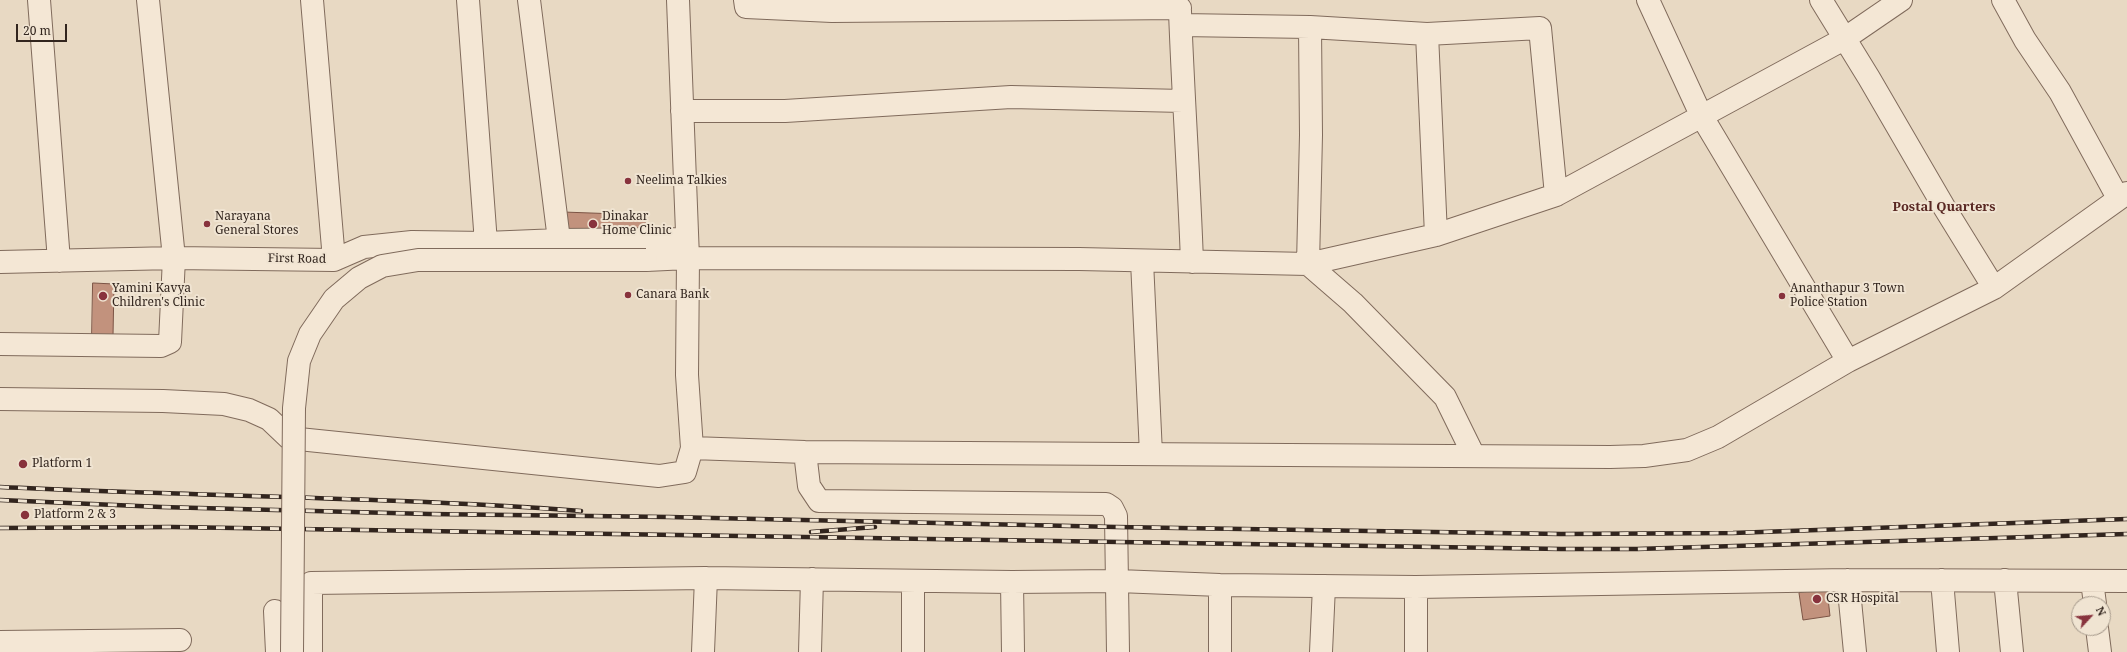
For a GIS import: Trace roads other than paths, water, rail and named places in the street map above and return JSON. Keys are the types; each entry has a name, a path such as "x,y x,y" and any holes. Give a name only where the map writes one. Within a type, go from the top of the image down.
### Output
{"street":[{"path":"39,0 59,261"},
{"path":"0,344 167,345 171,338 174,258 148,0"},
{"path":"312,0 334,260"},
{"path":"468,0 486,244"},
{"path":"529,0 559,240"},
{"path":"0,399 163,400 224,404 249,410 269,419 289,438 659,476 685,472 692,448 687,375 688,249 678,0"},
{"path":"745,0 746,7 832,11 1180,11 1310,27 1427,34 1540,28 1556,195"},
{"path":"1648,0 1701,115 1848,360"},
{"path":"1821,0 1844,39 1870,78 1944,207 1994,288"},
{"path":"292,652 294,408 299,361 310,334 334,300 359,278 382,266 418,260 646,260 688,249 1308,264 1436,235 1556,195 1701,115 1844,39 1901,0"},
{"path":"692,448 805,452 1474,456 1644,456 1687,450 1718,437 1848,360 1994,288 2122,196 2060,92 2025,40 2003,0"},
{"path":"1180,11 1183,101 1189,176 1192,262"},
{"path":"1308,264 1311,135 1310,27"},
{"path":"1427,34 1436,235"},
{"path":"682,111 785,111 1011,97 1183,101"},
{"name":"First Road","path":"0,262 174,258 334,260 364,247 412,242 486,244 559,240 688,249"},
{"path":"1142,261 1151,454"},
{"path":"1308,264 1353,303 1446,397 1474,456"},
{"path":"805,452 809,486 819,501 1106,504 1112,508 1116,516 1118,652"},
{"path":"703,652 706,578"},
{"path":"311,652 311,583 706,578 1012,582 1118,581 1416,587 1848,580 2127,581"},
{"path":"810,652 812,579"},
{"path":"1848,580 1855,652"},
{"path":"1942,580 1948,652"},
{"path":"2005,580 2012,652"},
{"path":"913,581 913,652"},
{"path":"2092,581 2094,596"},
{"path":"1012,582 1013,652"},
{"path":"1220,584 1220,652"},
{"path":"1321,652 1324,586"},
{"path":"1416,587 1416,652"},
{"path":"275,612 276,652"},
{"path":"2098,636 2100,652"},
{"path":"0,642 180,640"}],"railway":[{"path":"0,487 364,500 509,506 581,511"},
{"path":"0,500 161,507 429,514 669,517 1116,527 1561,534 1733,533 2127,519"},
{"path":"0,528 172,527 1561,549 1637,549 2127,534"},
{"path":"811,532 875,527"}],"place":[{"name":"Neelima Talkies","path":"628,181"},
{"name":"Narayana General Stores","path":"207,224"},
{"name":"Dinakar Home Clinic","path":"593,224"},
{"name":"Canara Bank","path":"628,295"},
{"name":"Yamini Kavya Children's Clinic","path":"103,296"},
{"name":"Ananthapur 3 Town Police Station","path":"1782,296"},
{"name":"Platform 1","path":"23,464"},
{"name":"Platform 2 & 3","path":"25,515"},
{"name":"CSR Hospital","path":"1817,599"}],"district":[{"name":"Postal Quarters","path":"1944,207"}]}
